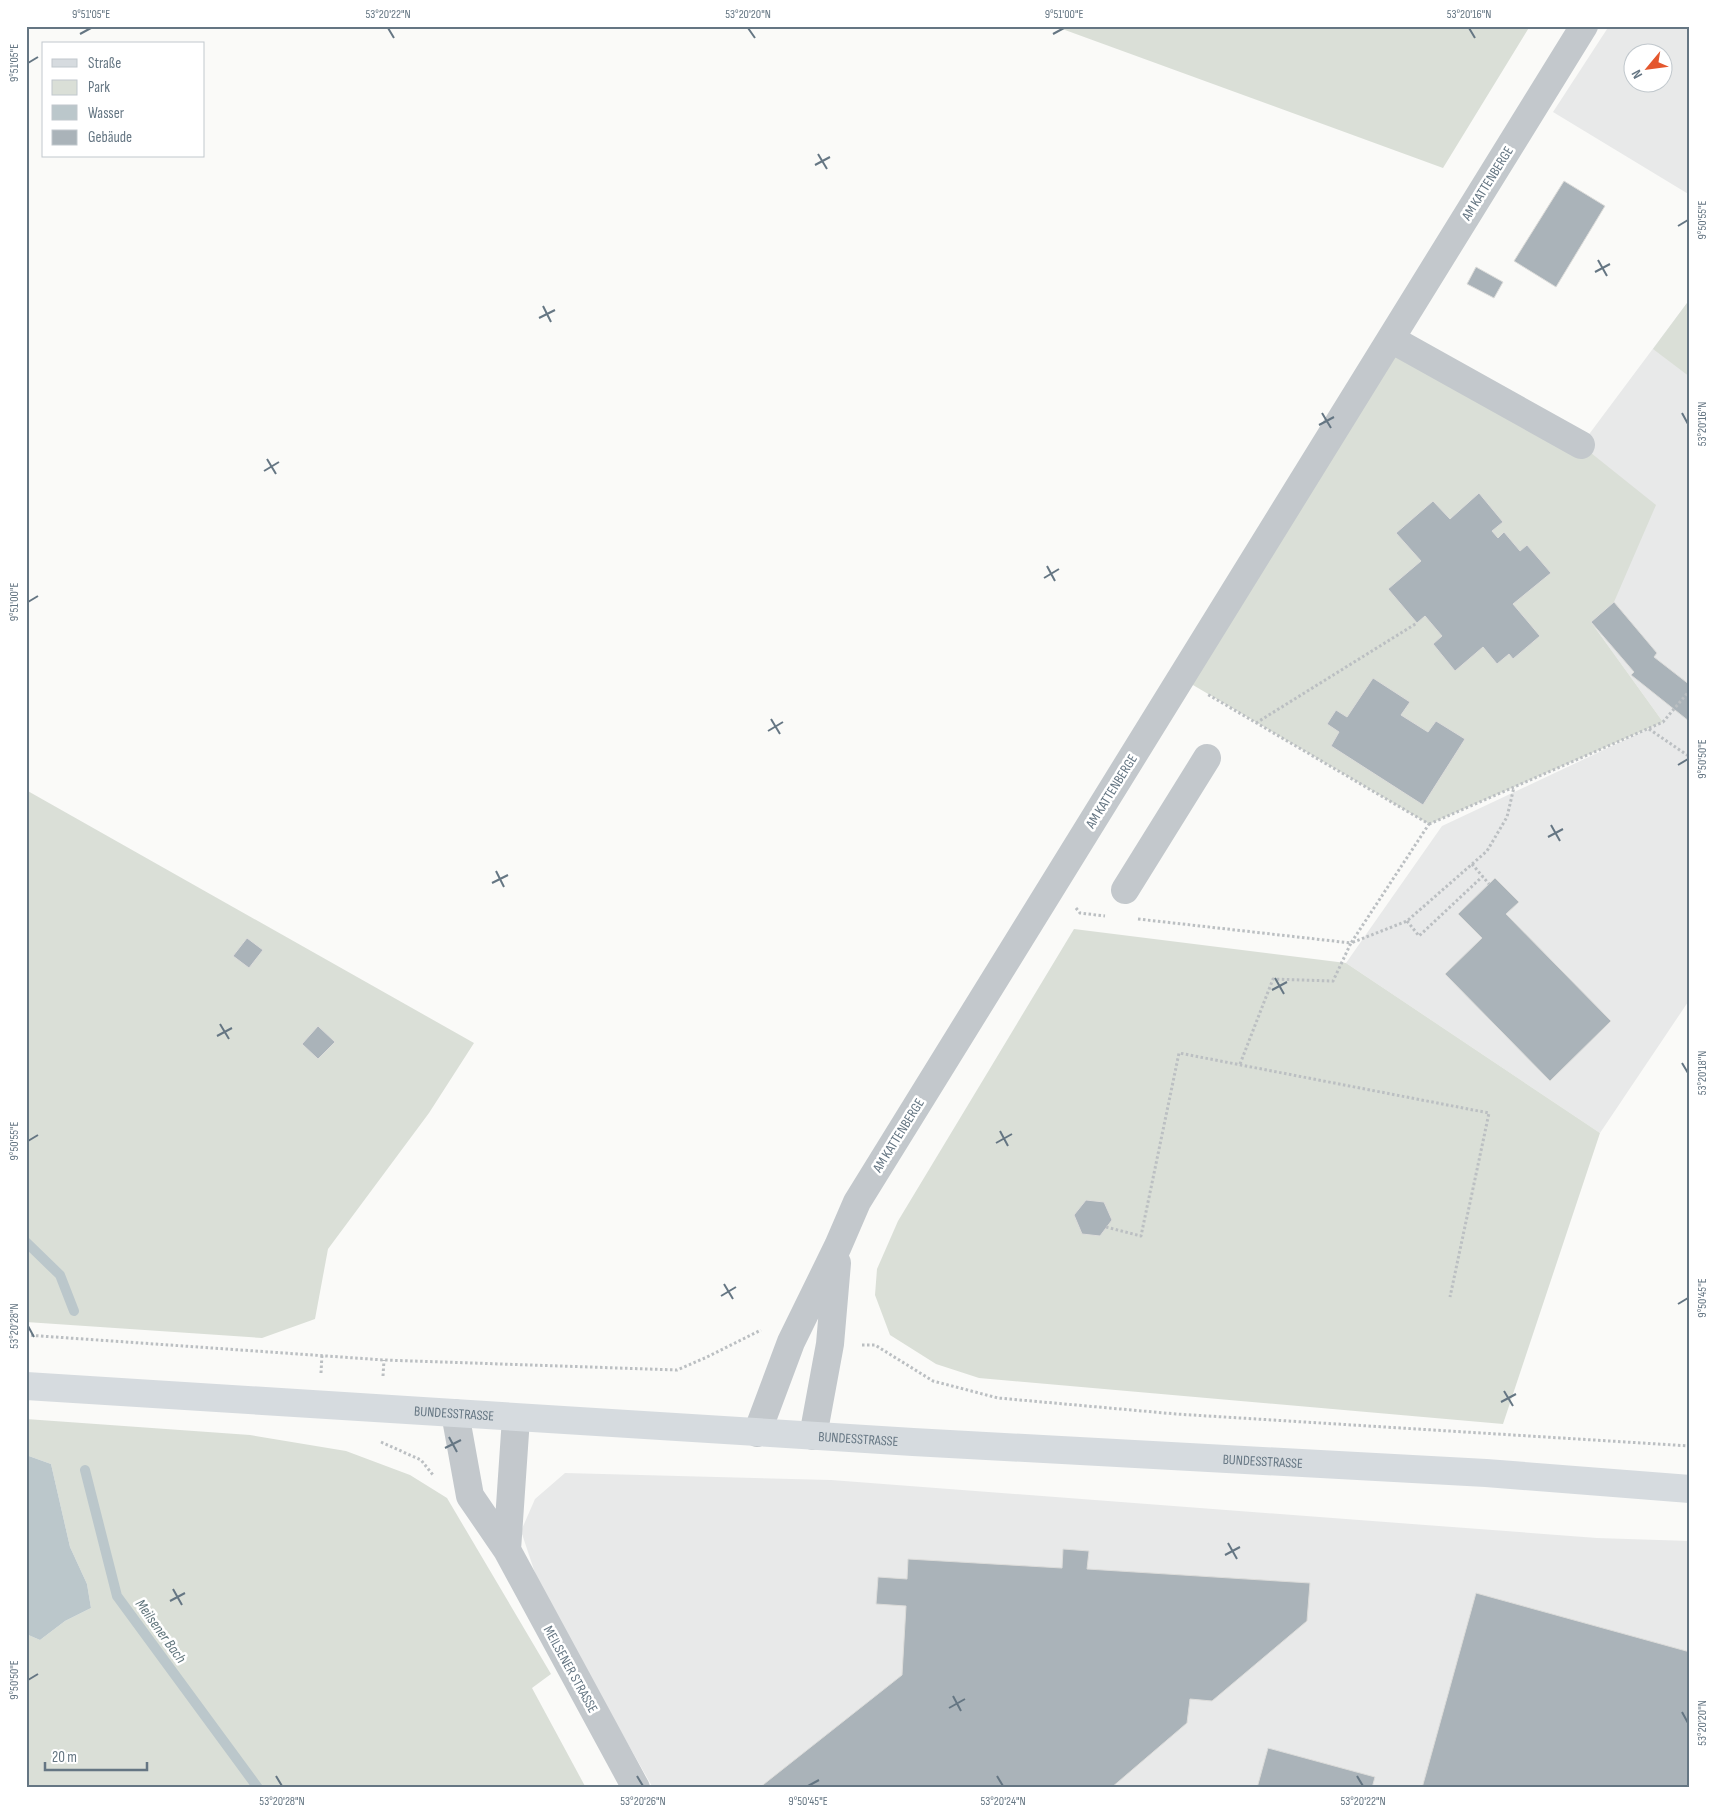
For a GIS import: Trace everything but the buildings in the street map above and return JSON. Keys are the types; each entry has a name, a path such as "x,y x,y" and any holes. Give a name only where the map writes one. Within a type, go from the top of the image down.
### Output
{"main road":[{"name":"BUNDESSTRASSE","path":"26,1386 757,1433 1476,1473 1690,1489"}],"street":[{"name":"AM KATTENBERGE","path":"757,1433 791,1342 838,1246 857,1202 1584,26"},
{"path":"1391,339 1581,445"},
{"path":"1125,890 1207,758"},
{"name":"AM KATTENBERGE","path":"813,1436 830,1344 838,1246"},
{"name":"MEILSENER STRASSE","path":"455,1413 470,1496 507,1550 636,1788"},
{"path":"507,1550 516,1418"}],"path":[{"path":"1256,723 1416,623"},
{"path":"1181,678 1429,824"},
{"path":"1240,1064 1273,979 1333,981 1351,943 1429,824 1663,722 1690,690"},
{"path":"1649,729 1690,757"},
{"path":"1129,918 1351,943 1408,921 1487,851 1507,817 1514,787"},
{"path":"1472,864 1490,884"},
{"path":"1408,921 1419,936 1483,876"},
{"path":"1054,883 1080,913 1109,916"},
{"path":"1106,1227 1141,1236 1179,1053 1489,1113 1450,1297"},
{"path":"26,1335 384,1360 677,1370 762,1330 791,1342"},
{"path":"830,1344 875,1345 933,1381 998,1398 1186,1414 1690,1446"},
{"path":"384,1360 380,1441 421,1460 438,1482"}],"shaded area":[{"path":"1609,26 1690,26 1690,195 1553,112"},
{"path":"1690,299 1690,999 1600,1133 1346,963 1442,826 1663,722 1591,622 1614,602 1581,445"},
{"path":"565,1473 831,1480 1597,1538 1690,1541 1690,1788 653,1788 541,1591 521,1531 535,1499"}],"green space":[{"path":"1054,26 1530,26 1443,168"},
{"path":"1690,299 1690,377 1653,349"},
{"path":"1391,339 1581,445 1656,505 1614,602 1591,622 1663,722 1429,824 1181,678"},
{"path":"26,790 474,1043 429,1113 328,1249 315,1319 262,1338 26,1322"},
{"path":"1074,929 1346,963 1600,1133 1503,1424 979,1378 936,1364 890,1335 875,1295 877,1269 898,1221"},
{"path":"26,1419 250,1435 346,1451 410,1475 447,1498 551,1674 532,1688 586,1788 26,1788 26,1634 40,1640 65,1621 91,1608 87,1584 70,1547 51,1464 26,1455"}],"water":[{"path":"26,1455 51,1464 70,1547 87,1584 91,1608 65,1621 40,1640 26,1634"}],"waterway":[{"name":"Meilsener Bach","path":"26,1242 60,1275 74,1311"},
{"name":"Meilsener Bach","path":"85,1470 117,1596 258,1788"}]}
